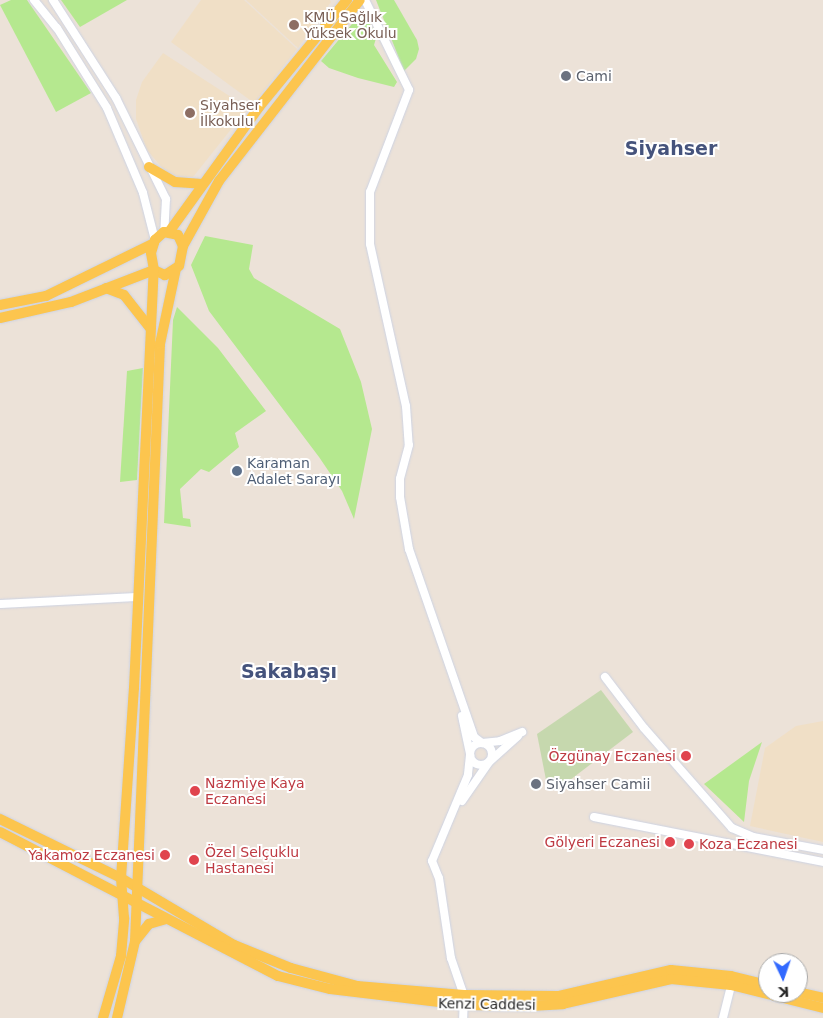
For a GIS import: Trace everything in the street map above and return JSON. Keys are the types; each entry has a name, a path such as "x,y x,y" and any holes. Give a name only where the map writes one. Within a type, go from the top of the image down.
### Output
{"main road":[{"path":"0,305 46,296 155,242 167,232 259,107 347,0"},
{"path":"118,1018 135,941 160,344 176,269 183,246 219,181 360,0"},
{"path":"149,167 175,182 202,184"},
{"path":"167,232 178,235 183,246"},
{"path":"103,1018 121,956 121,878 155,242"},
{"path":"0,318 71,302 154,271 165,275 176,269"},
{"path":"106,288 124,295 150,328"},
{"name":"Kenzi Caddesi","path":"0,819 121,878 137,890 234,945 290,968 356,986 464,1000 558,996 671,970 731,976 758,983"},
{"name":"Kenzi Caddesi","path":"0,832 278,976 330,989 464,1000 563,1004 671,979 730,985 823,1008"},
{"path":"135,941 150,924 166,919"},
{"path":"808,994 823,998"}],"street":[{"path":"34,0 57,28 106,108 143,193 155,242"},
{"path":"53,0 116,98 166,200 167,232"},
{"path":"365,0 409,90 370,192 370,244 409,432 409,445 400,479 400,497 409,549 460,701 474,737 492,750 489,762"},
{"path":"0,604 137,597"},
{"path":"605,677 644,728 732,828 753,837 823,850"},
{"path":"460,701 470,754 477,764 489,762"},
{"path":"456,809 489,762 522,732 500,741 473,746 470,754 468,775 456,809 432,861 439,878 451,958 464,1000 463,1018"},
{"path":"594,817 823,862"},
{"path":"723,1018 730,985"}],"shaded area":[{"path":"201,0 244,0 297,49 254,103 171,42"},
{"name":"KMÜ Sağlık Yüksek Okulu","path":"246,0 330,0 331,2 298,48"},
{"name":"Siyahser İlkokulu","path":"163,53 248,108 193,177 180,178 165,171 147,150 136,119 136,100 142,82"},
{"path":"823,721 823,842 750,826 765,748 796,726"}],"green space":[{"path":"11,0 27,0 91,93 56,112 0,5"},
{"path":"61,0 127,0 80,27"},
{"path":"376,0 394,0 417,40 419,49 416,59 404,71"},
{"path":"362,12 377,35 374,45 397,82 394,87 329,68 321,61"},
{"path":"205,236 253,245 249,269 254,278 340,329 361,382 372,429 354,519 342,491 319,457 209,311 191,265"},
{"path":"177,307 218,348 266,411 235,433 239,447 209,472 201,469 180,489 183,518 190,519 191,527 164,523 173,320"},
{"path":"143,368 137,480 120,482 127,371"},
{"path":"601,690 633,732 570,780 548,790 537,734"},
{"path":"762,742 749,781 744,822 704,784"}],"place":[{"name":"KMÜ Sağlık Yüksek Okulu","path":"294,25"},
{"name":"Cami","path":"566,76"},
{"name":"Siyahser İlkokulu","path":"190,113"},
{"name":"Karaman Adalet Sarayı","path":"237,471"},
{"name":"Özgünay Eczanesi","path":"686,756"},
{"name":"Siyahser Camii","path":"536,784"},
{"name":"Nazmiye Kaya Eczanesi","path":"195,791"},
{"name":"Gölyeri Eczanesi","path":"670,842"},
{"name":"Koza Eczanesi","path":"689,844"},
{"name":"Yakamoz Eczanesi","path":"165,855"},
{"name":"Özel Selçuklu Hastanesi","path":"194,860"}],"district":[{"name":"Siyahser","path":"671,149"},
{"name":"Sakabaşı","path":"289,672"}]}
